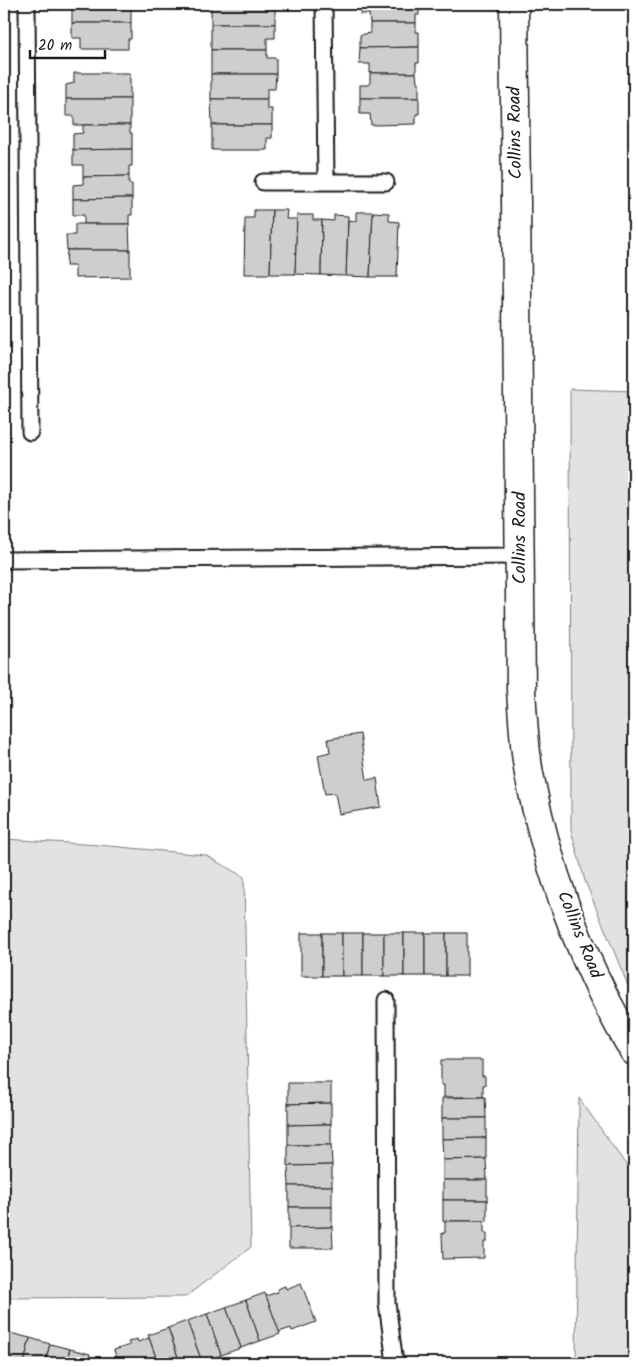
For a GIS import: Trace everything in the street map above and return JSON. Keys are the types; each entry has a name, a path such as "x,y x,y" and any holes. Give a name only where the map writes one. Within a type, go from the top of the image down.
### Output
{"street":[{"name":"Collins Road","path":"514,4 520,690 531,781 550,862 580,946 634,1051"}],"lane":[{"path":"27,4 30,432"},
{"path":"324,4 326,181"},
{"path":"263,182 386,182"},
{"path":"4,560 520,556"},
{"path":"386,1000 387,1303 396,1363"}],"shaded area":[{"path":"570,389 634,391 634,1000 585,881 571,830"},
{"path":"4,839 99,845 205,855 244,877 251,1247 185,1297 4,1298"},
{"path":"579,1098 624,1162 634,1172 634,1363 599,1363 576,1359"}],"building":[{"path":"82,4 128,4 128,6 131,6 131,23 72,23 72,8 82,8"},
{"path":"211,4 266,4 266,7 275,7 275,24 211,24"},
{"path":"360,4 419,4 419,15 416,15 416,23 370,23 369,14 360,14"},
{"path":"72,23 131,23 131,39 128,39 128,49 81,49 81,38 72,38"},
{"path":"370,23 416,23 416,32 419,32 419,47 360,48 360,35 370,33"},
{"path":"211,24 275,24 275,38 267,38 267,50 211,50"},
{"path":"419,47 419,63 416,63 416,73 370,73 370,64 359,64 360,48"},
{"path":"211,50 267,50 267,58 276,58 276,74 211,74"},
{"path":"74,73 130,73 130,99 66,99 66,85 74,83"},
{"path":"370,73 416,73 417,82 419,82 419,98 360,98 360,85 368,85 370,83"},
{"path":"211,74 276,74 275,89 267,89 267,99 211,99"},
{"path":"360,98 419,98 419,114 416,114 416,124 371,125 370,114 360,114"},
{"path":"66,99 130,99 130,125 74,125 74,116 66,116"},
{"path":"211,99 267,99 267,109 272,109 272,125 212,125"},
{"path":"83,125 130,125 132,149 73,150 73,134 83,133"},
{"path":"212,125 272,125 272,138 267,138 267,150 212,150"},
{"path":"132,149 132,166 129,166 129,176 83,177 83,165 73,165 73,150"},
{"path":"129,176 129,184 132,184 132,198 73,199 73,185 83,184 83,177"},
{"path":"132,198 132,215 129,215 129,224 84,224 84,215 73,215 73,199"},
{"path":"254,210 272,210 270,274 244,274 245,218 254,218"},
{"path":"272,210 287,210 286,219 297,219 295,274 270,274"},
{"path":"356,212 373,212 370,277 346,276 348,220 356,221"},
{"path":"373,212 389,213 389,221 399,222 397,277 370,277"},
{"path":"297,215 313,215 313,220 322,220 321,275 295,274"},
{"path":"334,215 348,216 346,276 321,275 322,220 334,221"},
{"path":"75,224 129,224 130,250 67,250 66,235 75,235"},
{"path":"67,250 130,250 130,277 75,278 75,266 66,266"},
{"path":"360,734 367,780 377,778 381,807 339,814 335,793 325,794 318,755 330,752 328,739"},
{"path":"301,933 322,933 322,976 301,976"},
{"path":"322,933 342,933 342,976 322,976"},
{"path":"342,933 363,933 363,976 342,976"},
{"path":"363,933 384,933 384,976 363,976"},
{"path":"384,933 404,933 404,976 384,976"},
{"path":"404,933 425,933 425,976 404,976"},
{"path":"425,933 446,933 446,976 425,976"},
{"path":"446,933 467,933 467,976 446,976"},
{"path":"441,1060 482,1060 482,1076 485,1076 483,1097 444,1097 444,1085 441,1085"},
{"path":"288,1083 331,1083 331,1103 288,1104"},
{"path":"485,1097 486,1118 442,1118 442,1098"},
{"path":"331,1103 331,1124 288,1125 288,1104"},
{"path":"442,1118 486,1118 486,1138 442,1139"},
{"path":"331,1124 331,1145 288,1145 288,1125"},
{"path":"486,1138 486,1159 443,1160 442,1139"},
{"path":"288,1145 331,1145 332,1165 288,1166"},
{"path":"486,1159 487,1180 443,1180 443,1160"},
{"path":"332,1165 332,1186 289,1186 288,1166"},
{"path":"443,1180 487,1180 487,1200 443,1200"},
{"path":"289,1186 332,1186 332,1207 289,1207"},
{"path":"443,1200 487,1200 487,1221 443,1221"},
{"path":"289,1207 332,1207 332,1227 289,1228"},
{"path":"445,1221 484,1221 484,1233 487,1233 487,1242 484,1242 484,1258 443,1259 442,1233 445,1233"},
{"path":"332,1227 333,1248 289,1248 289,1228"},
{"path":"301,1283 316,1322 292,1331 291,1328 279,1332 266,1296 278,1292 277,1289 285,1286 286,1289"},
{"path":"265,1293 280,1334 260,1341 246,1300"},
{"path":"246,1300 260,1341 241,1348 226,1307"},
{"path":"226,1307 241,1348 221,1355 207,1314"},
{"path":"207,1314 221,1355 202,1362 187,1321"},
{"path":"187,1321 202,1362 180,1363 168,1328"},
{"path":"168,1328 180,1363 158,1363 148,1335"},
{"path":"4,1332 10,1333 4,1357"},
{"path":"10,1333 30,1338 24,1363 4,1363"},
{"path":"30,1338 50,1344 45,1363 24,1363"},
{"path":"149,1338 158,1363 118,1363 114,1350 130,1345 128,1342 137,1339 138,1342"},
{"path":"50,1344 70,1349 66,1363 45,1363"},
{"path":"70,1349 90,1354 88,1363 66,1363"}]}
